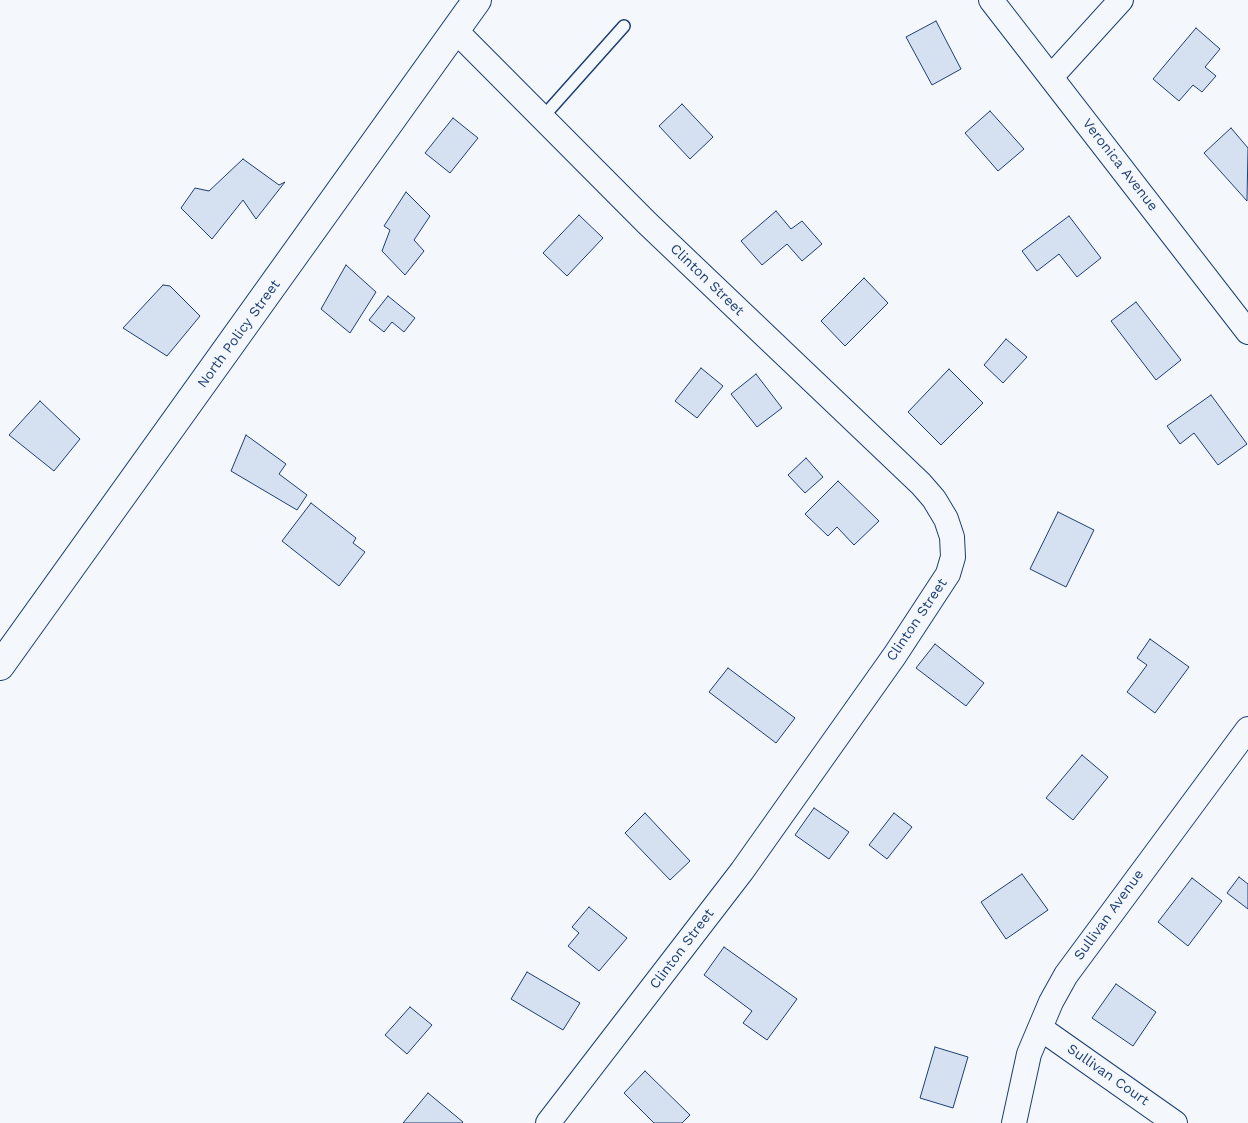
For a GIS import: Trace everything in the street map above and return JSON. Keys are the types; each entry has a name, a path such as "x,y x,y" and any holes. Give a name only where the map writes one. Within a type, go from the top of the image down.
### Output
{"street":[{"name":"North Policy Street","path":"0,666 478,0"},
{"name":"Veronica Avenue","path":"991,0 1248,332"},
{"path":"1051,77 1121,0"},
{"name":"Clinton Street","path":"456,31 647,223 921,484 934,499 946,519 952,537 953,557 948,574 795,798 674,960 548,1123"},
{"name":"Sullivan Avenue","path":"1014,1123 1029,1054 1066,975 1172,828 1248,729"},
{"name":"Sullivan Court","path":"1040,1028 1175,1123"}],"lane":[{"path":"542,118 624,26"}],"building":[{"path":"936,21 961,69 932,85 906,37"},
{"path":"1196,28 1220,49 1205,67 1216,76 1202,92 1193,85 1179,101 1153,79"},
{"path":"682,104 713,137 690,159 659,126"},
{"path":"990,111 1024,149 998,171 965,133"},
{"path":"453,118 478,138 450,173 425,153"},
{"path":"1231,128 1248,148 1247,201 1204,153"},
{"path":"243,159 279,185 285,182 256,219 243,200 212,239 181,208 195,188 209,191"},
{"path":"406,192 430,216 414,240 424,251 405,275 382,251 390,230 384,226"},
{"path":"776,211 791,229 802,221 822,244 802,261 787,244 762,265 741,241"},
{"path":"579,215 603,238 567,276 543,253"},
{"path":"1069,216 1101,258 1077,277 1059,254 1037,271 1022,251"},
{"path":"346,265 376,292 350,333 321,309"},
{"path":"864,278 888,303 845,346 821,321"},
{"path":"163,285 170,286 200,316 167,356 123,328"},
{"path":"388,296 415,318 404,332 392,322 384,332 369,320"},
{"path":"1136,302 1181,360 1156,380 1111,321"},
{"path":"1006,339 1027,357 1003,383 984,365"},
{"path":"701,368 723,386 697,418 675,401"},
{"path":"949,369 983,403 941,445 908,412"},
{"path":"756,374 782,408 757,427 731,394"},
{"path":"1211,395 1247,444 1218,465 1194,433 1180,444 1167,426"},
{"path":"40,401 80,439 54,471 9,435"},
{"path":"246,435 286,464 279,474 307,495 297,510 231,471"},
{"path":"806,458 823,477 805,493 788,475"},
{"path":"838,481 879,521 854,545 837,527 828,536 805,514"},
{"path":"311,503 356,538 353,543 365,552 339,586 282,541"},
{"path":"1058,512 1094,530 1066,587 1030,569"},
{"path":"1150,639 1189,667 1155,713 1127,692 1147,665 1137,658"},
{"path":"935,644 984,683 966,706 916,668"},
{"path":"728,668 795,718 776,743 709,692"},
{"path":"1082,755 1108,777 1073,820 1046,798"},
{"path":"814,808 849,832 829,859 795,835"},
{"path":"645,813 690,861 670,880 625,833"},
{"path":"894,813 912,827 887,859 869,845"},
{"path":"1022,874 1048,910 1006,939 981,902"},
{"path":"1239,877 1248,884 1248,909 1227,893"},
{"path":"1192,878 1222,901 1188,946 1158,922"},
{"path":"589,907 627,938 599,971 568,946 579,933 572,927"},
{"path":"724,947 797,999 767,1040 743,1023 752,1011 704,975"},
{"path":"527,972 580,1003 563,1030 511,999"},
{"path":"1116,984 1156,1012 1133,1046 1092,1018"},
{"path":"410,1007 432,1025 407,1054 385,1035"},
{"path":"935,1047 968,1057 953,1108 920,1098"},
{"path":"645,1071 690,1115 682,1123 654,1123 624,1093"},
{"path":"428,1093 463,1122 403,1123"}]}
